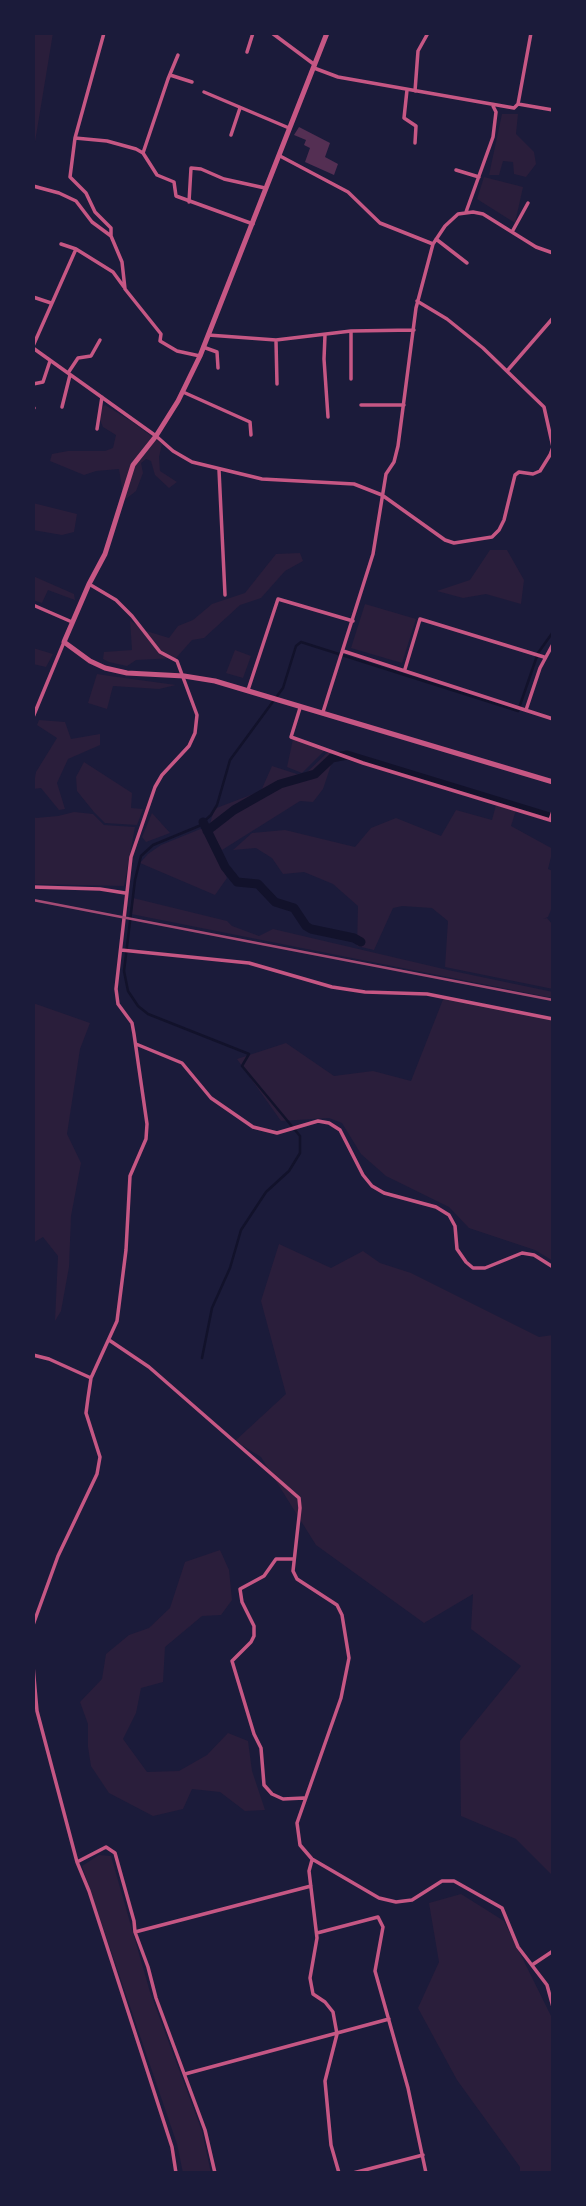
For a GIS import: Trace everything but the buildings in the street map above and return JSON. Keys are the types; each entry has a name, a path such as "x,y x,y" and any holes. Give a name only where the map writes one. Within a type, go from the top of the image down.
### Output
{"street":[{"path":"104,33 75,138 70,177 86,193 95,212 111,228 111,236 122,262 125,289"},
{"path":"247,52 253,33"},
{"path":"272,33 315,67 338,77 514,108 518,104 531,33"},
{"path":"33,717 72,621 111,536 132,465 156,436 183,393 200,356 327,33"},
{"path":"415,91 418,51 428,33"},
{"path":"143,153 178,55"},
{"path":"170,74 192,82"},
{"path":"407,90 404,118 416,126 415,144"},
{"path":"204,92 290,129"},
{"path":"518,104 553,110"},
{"path":"466,212 493,137 496,112 494,106"},
{"path":"231,135 240,108"},
{"path":"75,138 107,141 143,153 157,175 174,182 176,196 253,224"},
{"path":"280,156 348,192 380,223 435,242 467,263"},
{"path":"189,201 191,168 267,189"},
{"path":"456,170 479,177"},
{"path":"33,186 59,192 76,201 92,222 111,236"},
{"path":"512,232 528,203"},
{"path":"323,713 373,554 386,474 394,462 398,446 417,301 435,242 445,226 458,214 466,212 483,214 536,247 553,253"},
{"path":"61,244 76,249 114,272 161,334 160,341 177,351 200,356"},
{"path":"76,249 33,347 173,451 192,462 261,479 354,484 382,495 445,540 454,543 492,537 499,530 515,475 519,472 533,474 540,471 550,455 553,447 544,407 507,370 447,319 417,301"},
{"path":"33,297 51,303"},
{"path":"507,370 553,318"},
{"path":"208,335 276,340 351,331 414,330"},
{"path":"351,331 351,379"},
{"path":"325,335 328,417"},
{"path":"62,407 69,374 78,358 91,356 100,340"},
{"path":"276,340 277,384"},
{"path":"203,347 217,352 218,368"},
{"path":"33,384 43,382 50,360"},
{"path":"183,393 250,422 251,435"},
{"path":"97,429 102,397"},
{"path":"361,405 404,405"},
{"path":"219,470 225,595"},
{"path":"33,1625 58,1556 97,1474 100,1457 86,1413 91,1378 117,1321 130,1176 146,1139 147,1124 132,1023 118,1004 116,989 131,857 155,787 162,775 189,746 195,733 197,715 177,661 160,652 116,600 89,583"},
{"path":"248,690 278,599 353,621"},
{"path":"33,605 72,621"},
{"path":"405,670 420,619 544,657"},
{"path":"64,642 90,661 105,668 127,673 184,676 215,681 553,782"},
{"path":"526,710 544,657 553,644"},
{"path":"343,651 553,719"},
{"path":"300,706 291,737 363,763 551,820 553,811"},
{"path":"33,887 100,888 126,893"},
{"path":"121,950 249,962 332,987 365,992 427,995 553,1019"},
{"path":"136,1044 182,1063 211,1098 253,1127 276,1133 318,1121 329,1123 340,1130 363,1175 372,1186 384,1193 436,1207 449,1215 454,1226 457,1249 473,1268 485,1268 523,1254 534,1255 553,1267"},
{"path":"109,1340 149,1367 299,1498 293,1571 297,1579 337,1605 342,1615 349,1658 341,1698 297,1823 296,1835 300,1845 312,1859 379,1898 396,1902 412,1900 442,1881 454,1881 502,1908 518,1947 547,1984 553,2007"},
{"path":"33,1355 49,1359 91,1378"},
{"path":"293,1559 276,1559 264,1576 240,1588 242,1602 254,1626 254,1636 232,1661 254,1734 261,1748 264,1785 272,1794 283,1799 304,1798"},
{"path":"33,1666 35,1712 77,1862 172,2147 176,2173"},
{"path":"77,1862 106,1847 113,1850 135,1932 205,2130 215,2173"},
{"path":"312,1859 309,1871 317,1933 310,1979 313,1994 333,2012 337,2034 325,2081 331,2145 340,2173"},
{"path":"135,1932 311,1886"},
{"path":"317,1933 378,1917 383,1927 375,1970 424,2155 426,2173"},
{"path":"532,1965 553,1951"},
{"path":"185,2074 389,2019"},
{"path":"353,2173 424,2155"}],"shaded area":[{"path":"33,33 53,33 33,154"},
{"path":"502,114 518,114 516,134 534,152 536,164 526,177 514,174 513,162 503,161 499,175 489,175"},
{"path":"484,177 523,187 515,223 477,199"},
{"path":"105,405 162,444 160,471 177,482 169,488 155,475 151,461 146,459 141,463 143,473 136,491 122,502 119,469 84,475 50,461 52,454 105,451 113,448 116,435 103,427 100,420 101,408"},
{"path":"33,503 77,514 74,532 62,535 33,530"},
{"path":"490,550 507,550 524,580 521,604 486,594 463,598 437,591 470,580"},
{"path":"300,553 303,561 285,571 261,598 240,605 204,638 192,640 176,658 136,660 127,666 103,659 104,652 132,650 130,620 143,630 169,638 178,626 193,620 212,604 245,593 276,554"},
{"path":"33,576 74,594 75,600 48,590 42,603 33,600"},
{"path":"365,604 416,619 402,663 351,648"},
{"path":"33,648 53,654 46,667 33,664"},
{"path":"235,650 251,656 243,678 226,673"},
{"path":"97,674 176,685 159,689 113,686 107,709 88,703"},
{"path":"39,720 65,722 71,739 100,734 100,745 68,759 57,783 65,809 59,810 41,788 33,789 36,772 57,738 37,725"},
{"path":"293,739 325,750 302,773 287,767"},
{"path":"329,751 335,753 323,789 313,802 300,801 222,850 209,828 214,809 261,791 272,766 303,776"},
{"path":"84,762 132,793 131,808 143,809 137,825 105,823 94,812 77,791 76,777"},
{"path":"496,805 516,810 511,826 553,849 548,869 553,871 553,905 548,917 543,919 547,918 553,925 553,989 445,967 448,921 432,908 393,908 374,950 357,946 358,906 333,884 304,872 283,874 272,858 256,848 233,850 252,833 285,830 355,847 371,828 396,818 441,836 456,810 492,820"},
{"path":"74,812 93,814 104,825 135,827 124,886 33,884 33,816 58,816"},
{"path":"152,813 170,833 146,842 142,837"},
{"path":"203,828 227,878 215,895 140,863 161,845"},
{"path":"133,898 227,921 232,926 259,936 273,929 553,992 553,998 131,914"},
{"path":"444,997 553,1020 553,1261 535,1250 469,1228 449,1207 386,1176 361,1154 342,1123 329,1118 281,1121 237,1059 286,1043 334,1076 373,1071 411,1081"},
{"path":"33,1003 90,1023 80,1049 67,1134 81,1163 71,1216 69,1267 61,1311 55,1321 58,1256 43,1237 33,1243"},
{"path":"279,1244 331,1268 363,1251 380,1263 411,1273 539,1337 553,1335 553,1876 516,1839 461,1816 460,1741 521,1666 471,1629 473,1594 424,1623 316,1545 261,1457 235,1441 286,1394 261,1301"},
{"path":"220,1550 229,1570 232,1600 221,1615 202,1616 165,1647 163,1682 141,1688 136,1713 123,1739 147,1772 179,1771 207,1755 228,1733 248,1741 252,1771 265,1810 245,1811 220,1792 192,1789 183,1809 153,1816 109,1793 91,1766 88,1724 80,1702 102,1679 106,1654 129,1635 149,1628 170,1608 185,1562"},
{"path":"99,1855 111,1856 150,1992 202,2131 211,2173 183,2173 177,2144 82,1866"},
{"path":"461,1894 504,1921 553,2020 553,2173 520,2173 520,2167 457,2080 418,2008 439,1962 429,1903"}],"waterway":[{"path":"202,1358 212,1308 230,1268 241,1230 266,1192 289,1171 300,1153 300,1136 242,1066 249,1054 148,1014 138,1006 128,991 124,971 135,880 141,856 153,845 199,826 211,815 217,805 230,760 283,688 296,646 301,642 518,711 538,653 553,632"},
{"path":"207,831 234,810 280,784 315,774 332,758 347,755 553,818"},
{"path":"203,822 225,867 237,882 258,884 275,902 294,908 311,929 354,938 361,942"}],"railway":[{"path":"33,900 553,1000"}]}
